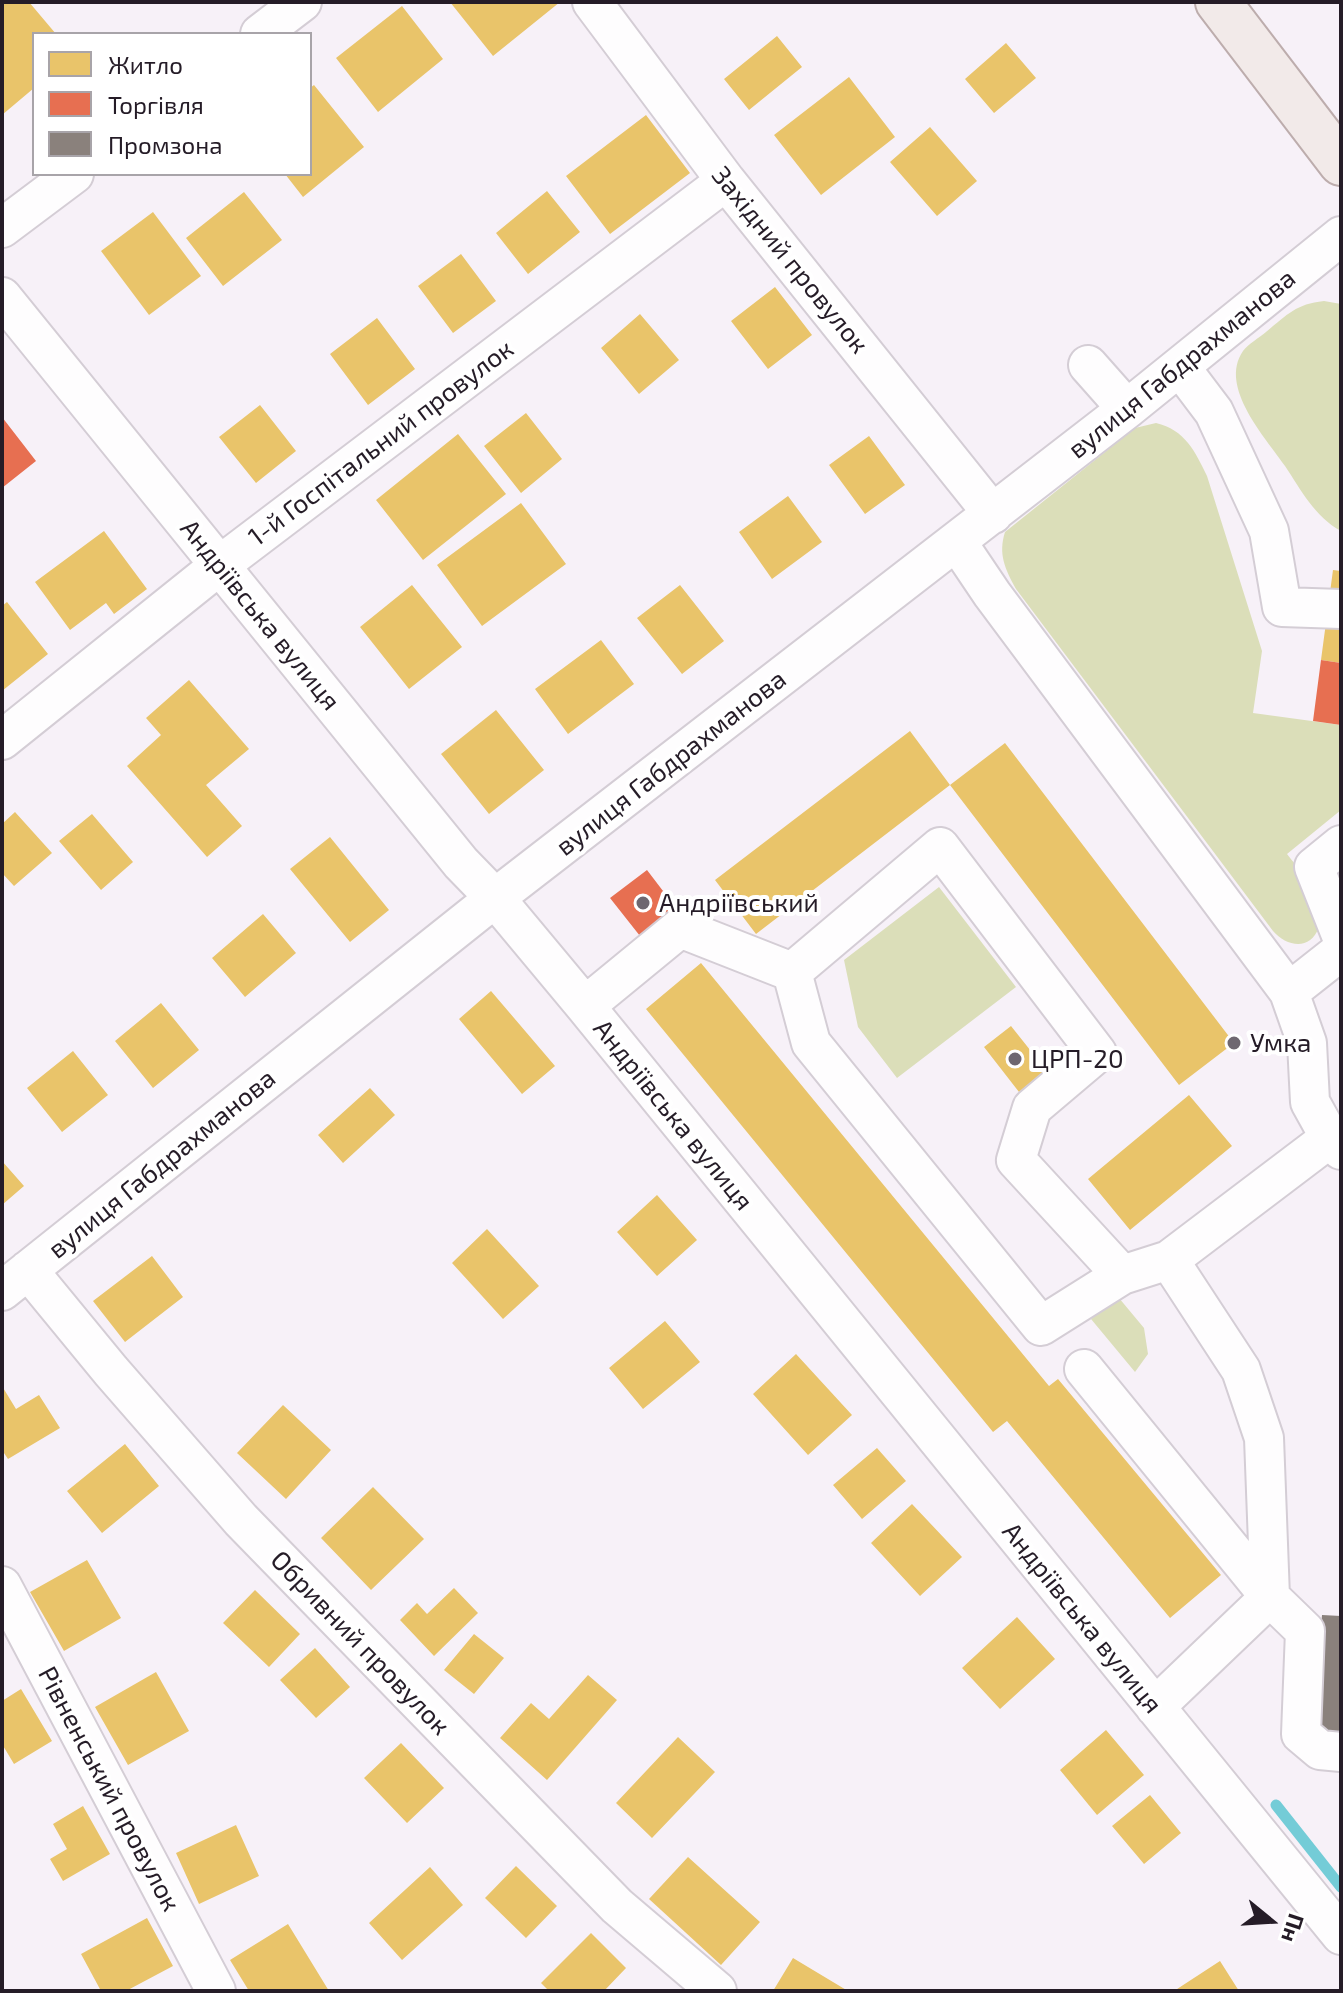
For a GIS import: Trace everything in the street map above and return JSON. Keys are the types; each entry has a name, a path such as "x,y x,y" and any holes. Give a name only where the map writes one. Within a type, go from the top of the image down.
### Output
{"main road":[{"path":"1218,2 1341,163"}],"street":[{"path":"263,32 302,2"},
{"name":"Західний провулок","path":"592,2 726,181 993,514"},
{"path":"2,228 71,176"},
{"name":"1-й Госпітальний провулок","path":"2,740 220,565 726,181"},
{"name":"вулиця Габдрахманова","path":"15,1281 495,898 993,514 1341,236"},
{"name":"Андріївська вулиця","path":"2,297 461,863 495,898 585,1006 1341,1935"},
{"path":"1088,365 1127,409"},
{"path":"1180,367 1214,412 1269,531 1282,607 1341,609"},
{"path":"792,972 811,1043 1041,1326 1122,1275 1169,1260 1335,1144 1310,1102 1307,1043 1289,992 992,594 957,542"},
{"path":"1341,845 1314,867 1341,935"},
{"path":"792,972 940,847 1097,1053 1032,1108 1016,1160 1122,1275"},
{"path":"585,1006 680,928 792,972"},
{"path":"1289,992 1341,951"},
{"path":"1155,1707 1270,1597 1264,1438 1241,1370 1169,1260"},
{"name":"Обривний провулок","path":"15,1281 111,1371 241,1520 617,1906 717,1991"},
{"path":"1084,1369 1270,1597 1305,1631 1301,1734 1320,1750 1341,1752"},
{"name":"Рівненський провулок","path":"2,1586 216,1991"}],"green space":[{"path":"1324,301 1341,304 1341,531 1316,511 1257,427 1240,396 1236,380 1237,365 1248,346 1293,311"},
{"path":"1156,423 1182,436 1207,476 1262,651 1253,713 1341,725 1341,810 1287,854 1312,885 1318,899 1319,927 1315,935 1304,943 1291,943 1273,931 1016,589 1004,561 1002,547 1005,532 1135,428"},
{"path":"939,887 1016,987 897,1078 858,1027 844,960"},
{"path":"1119,1298 1144,1328 1148,1354 1135,1372 1091,1319"}],"building: Житло":[{"path":"2,2 29,2 54,32 32,32 32,90 2,115"},
{"path":"450,2 560,2 493,56"},
{"path":"402,6 443,59 378,112 336,58"},
{"path":"777,36 802,67 749,110 724,79"},
{"path":"1006,43 1036,78 994,113 965,79"},
{"path":"849,77 895,137 821,195 774,135"},
{"path":"314,85 364,147 303,197 287,176 312,176"},
{"path":"646,115 690,173 610,234 566,176"},
{"path":"930,127 977,181 937,216 890,162"},
{"path":"547,191 580,232 528,274 496,233"},
{"path":"244,192 282,240 223,286 186,238"},
{"path":"153,212 201,276 149,315 101,251"},
{"path":"461,254 496,301 453,333 418,286"},
{"path":"775,287 812,335 768,369 731,321"},
{"path":"640,314 679,360 639,394 601,348"},
{"path":"377,318 415,369 368,405 330,354"},
{"path":"260,405 296,451 256,483 219,437"},
{"path":"526,413 562,459 521,493 484,446"},
{"path":"458,434 506,494 423,560 376,500"},
{"path":"869,436 905,485 865,514 829,465"},
{"path":"788,496 822,542 772,579 739,532"},
{"path":"521,503 566,564 482,626 437,565"},
{"path":"104,531 147,589 114,614 106,603 70,630 35,582"},
{"path":"1333,570 1341,571 1341,663 1321,660"},
{"path":"412,585 462,647 409,689 360,627"},
{"path":"680,585 724,641 682,674 637,618"},
{"path":"7,602 48,654 2,691 2,606"},
{"path":"601,640 634,684 568,734 535,689"},
{"path":"189,680 249,749 206,785 242,826 207,857 127,766 161,735 146,718"},
{"path":"496,710 544,770 489,814 441,754"},
{"path":"910,731 950,785 756,934 715,880"},
{"path":"1005,743 1234,1043 1179,1085 950,785"},
{"path":"15,812 52,853 14,886 2,873 2,824"},
{"path":"92,814 133,862 101,890 59,841"},
{"path":"330,837 389,910 350,942 290,869"},
{"path":"263,914 296,953 245,997 212,958"},
{"path":"701,963 1049,1386 1058,1379 1221,1575 1170,1618 1007,1421 993,1432 646,1009"},
{"path":"491,991 555,1066 522,1094 459,1019"},
{"path":"161,1003 199,1050 153,1088 115,1041"},
{"name":"ЦРП-20","path":"1011,1026 1046,1070 1019,1092 984,1047"},
{"path":"73,1051 108,1095 62,1132 27,1088"},
{"path":"370,1088 395,1115 343,1163 318,1135"},
{"path":"1189,1095 1232,1146 1130,1230 1088,1179"},
{"path":"2,1161 24,1186 2,1205"},
{"path":"657,1195 697,1240 657,1276 617,1232"},
{"path":"487,1229 539,1286 503,1319 452,1263"},
{"path":"152,1256 183,1297 125,1342 93,1301"},
{"path":"665,1321 700,1362 643,1409 609,1368"},
{"path":"796,1354 852,1415 808,1455 753,1394"},
{"path":"2,1386 16,1409 39,1395 60,1428 8,1459 2,1450"},
{"path":"283,1405 331,1450 286,1499 237,1453"},
{"path":"125,1444 159,1486 102,1533 67,1491"},
{"path":"877,1448 906,1481 862,1519 833,1485"},
{"path":"373,1487 424,1539 371,1590 321,1538"},
{"path":"912,1504 962,1557 920,1596 871,1543"},
{"path":"87,1560 121,1618 64,1651 30,1592"},
{"path":"454,1588 478,1613 434,1656 400,1620 417,1603 427,1614"},
{"path":"255,1590 300,1634 269,1667 223,1623"},
{"path":"1017,1617 1055,1659 1000,1709 962,1668"},
{"path":"474,1634 504,1658 474,1694 444,1670"},
{"path":"315,1648 350,1687 316,1718 280,1680"},
{"path":"156,1672 189,1731 128,1765 95,1707"},
{"path":"588,1675 617,1700 547,1780 500,1738 531,1703 549,1719"},
{"path":"21,1689 52,1741 14,1764 2,1744 2,1701"},
{"path":"1106,1730 1144,1775 1097,1815 1060,1770"},
{"path":"678,1737 715,1772 652,1838 616,1803"},
{"path":"401,1743 444,1788 407,1823 364,1778"},
{"path":"1150,1795 1181,1833 1144,1864 1112,1826"},
{"path":"83,1806 110,1854 63,1881 50,1859 67,1849 53,1824"},
{"path":"236,1825 259,1876 199,1904 176,1853"},
{"path":"688,1857 760,1922 721,1965 649,1899"},
{"path":"516,1866 557,1906 526,1938 485,1898"},
{"path":"430,1867 463,1905 402,1960 369,1923"},
{"path":"147,1918 173,1966 126,1991 101,1991 81,1954"},
{"path":"288,1924 329,1991 249,1991 230,1960"},
{"path":"591,1933 626,1968 604,1991 549,1991 541,1983"},
{"path":"793,1958 848,1991 773,1991"},
{"path":"1220,1961 1239,1991 1174,1991"}],"building: Торгівля":[{"path":"2,417 36,461 2,488"},
{"path":"1321,660 1341,663 1341,725 1313,721"},
{"name":"Андріївський","path":"647,870 676,908 640,936 610,898"}],"building: Промзона":[{"path":"1322,1615 1341,1616 1341,1740 1312,1738"}],"waterway":[{"path":"1276,1805 1341,1887"}],"place":[{"name":"Андріївський","path":"643,903"},
{"name":"Умка","path":"1234,1043"},
{"name":"ЦРП-20","path":"1015,1059"}]}
